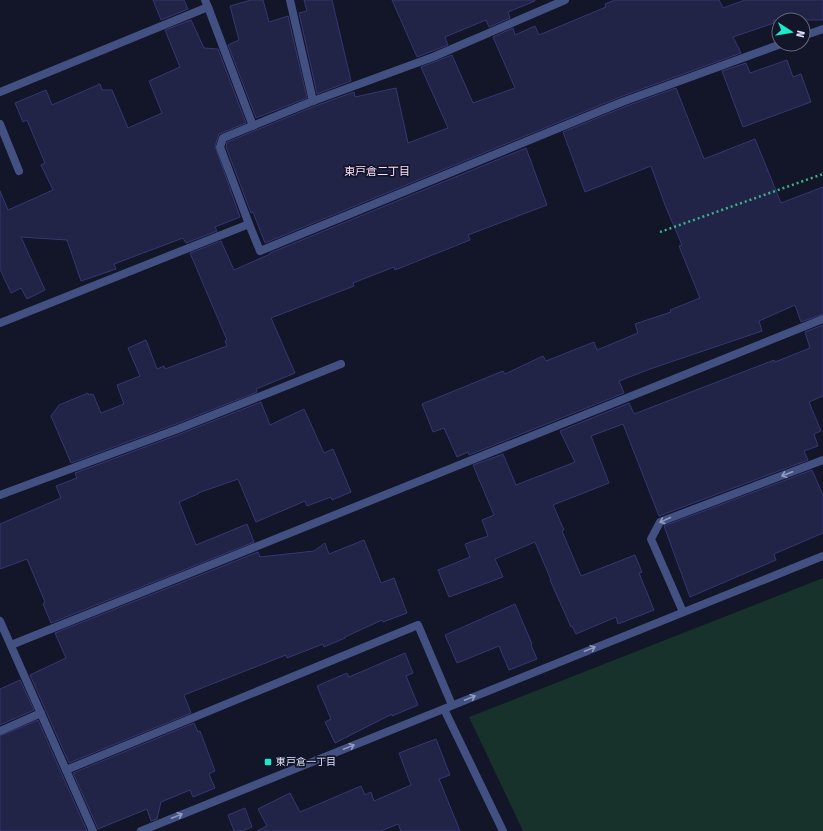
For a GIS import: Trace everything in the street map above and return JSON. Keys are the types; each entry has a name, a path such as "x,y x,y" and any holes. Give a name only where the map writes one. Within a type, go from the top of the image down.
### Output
{"street":[{"path":"290,0 313,101"},
{"path":"564,0 434,57 313,101 223,138 220,147 260,251 622,102 771,48"},
{"path":"0,92 207,3 253,126"},
{"path":"811,33 823,29"},
{"path":"0,124 20,170"},
{"path":"0,323 249,224"},
{"path":"11,645 823,319"},
{"path":"0,495 178,429 341,364"},
{"path":"683,612 651,540 660,522 823,460"},
{"path":"140,831 823,556"},
{"path":"0,621 93,831"},
{"path":"66,770 418,624 452,705"},
{"path":"444,709 503,831"},
{"path":"0,731 41,713"}],"path":[{"path":"660,232 823,174"}],"green space":[{"path":"823,578 823,831 523,831 469,717"}],"building":[{"path":"153,0 184,0 188,9 161,20"},
{"path":"251,0 263,0 269,22 288,16 307,98 256,118 228,45 239,40 230,6"},
{"path":"304,0 332,0 351,81 317,94 299,13 307,11"},
{"path":"392,0 535,1 508,12 510,18 489,27 486,20 445,37 448,45 417,57"},
{"path":"615,0 719,0 723,8 745,0 823,0 823,20 811,20 811,12 771,12 771,24 733,37 741,53 620,97 265,243 253,212 251,213 226,147 227,142 315,106 354,92 355,97 396,88 408,143 448,128 421,67 452,55 473,103 515,88 493,37 513,28 515,35 535,26 539,35 606,7 605,4"},
{"path":"191,20 204,48 218,49 246,123 219,134 215,146 240,217 215,227 217,231 186,243 183,238 114,264 116,269 81,281 67,240 21,237 45,290 27,299 21,288 11,293 0,269 0,191 8,210 53,190 41,165 45,163 27,120 23,122 15,103 46,90 52,105 100,84 102,90 112,90 128,128 162,113 149,81 180,67 165,30"},
{"path":"787,60 793,77 801,74 811,102 743,127 722,71 746,63 750,73"},
{"path":"676,88 704,159 755,139 781,203 823,187 823,314 801,322 795,305 759,321 762,331 619,381 624,393 469,455 468,452 457,457 444,428 433,432 422,404 503,371 505,374 543,356 546,361 594,342 597,350 638,333 635,324 671,312 670,310 700,298 679,246 682,245 665,205 651,166 585,192 563,132"},
{"path":"526,148 547,205 468,235 470,240 395,270 394,267 353,283 354,286 271,318 295,373 256,389 257,392 71,463 51,416 59,405 88,393 89,395 93,394 101,413 124,404 117,385 140,376 128,348 146,340 157,369 164,366 165,369 227,346 225,341 227,340 190,253 221,241 234,270 270,253"},
{"path":"823,325 823,396 809,402 821,431 814,434 818,446 804,451 808,460 659,516 623,424 591,436 609,483 553,505 564,530 562,531 581,576 635,555 642,572 639,573 654,610 618,624 616,617 576,634 572,626 571,627 550,580 535,542 495,559 503,577 449,597 438,570 470,557 465,544 488,536 482,520 494,515 473,465 503,454 516,485 575,462 560,431 629,403 634,414 774,360 775,362 810,348 805,332"},
{"path":"261,402 270,425 304,409 324,453 333,449 351,492 332,500 331,497 307,506 305,501 256,522 238,479 198,493 179,502 196,545 247,524 254,542 51,623 43,604 45,602 27,559 0,569 0,524 61,498 56,486 77,478 75,473"},
{"path":"812,470 823,495 823,533 774,554 776,560 690,597 664,526"},
{"path":"364,540 381,583 394,578 407,613 383,622 382,620 324,647 323,644 287,658 286,655 184,695 191,713 69,763 30,675 66,658 55,633 258,552 260,557 314,551 325,543 329,554"},
{"path":"515,604 537,659 509,670 499,646 457,663 445,635"},
{"path":"405,653 413,673 406,676 418,705 392,716 392,714 335,743 325,722 331,719 317,686 347,673 349,677"},
{"path":"20,680 34,710 0,725 0,689"},
{"path":"38,720 87,831 0,831 0,736"},
{"path":"194,723 198,732 200,731 215,771 209,774 215,788 193,797 190,790 161,802 157,819 151,821 147,809 98,829 73,773"},
{"path":"436,739 450,775 439,779 460,831 401,831 398,824 381,831 257,831 267,826 258,809 290,793 300,812 361,786 365,795 371,792 374,801 411,785 399,753"},
{"path":"245,808 252,827 242,831 234,831 228,815"}],"place":[{"name":"東戸倉一丁目","path":"268,762"}],"district":[{"name":"東戸倉二丁目","path":"377,171"}]}
